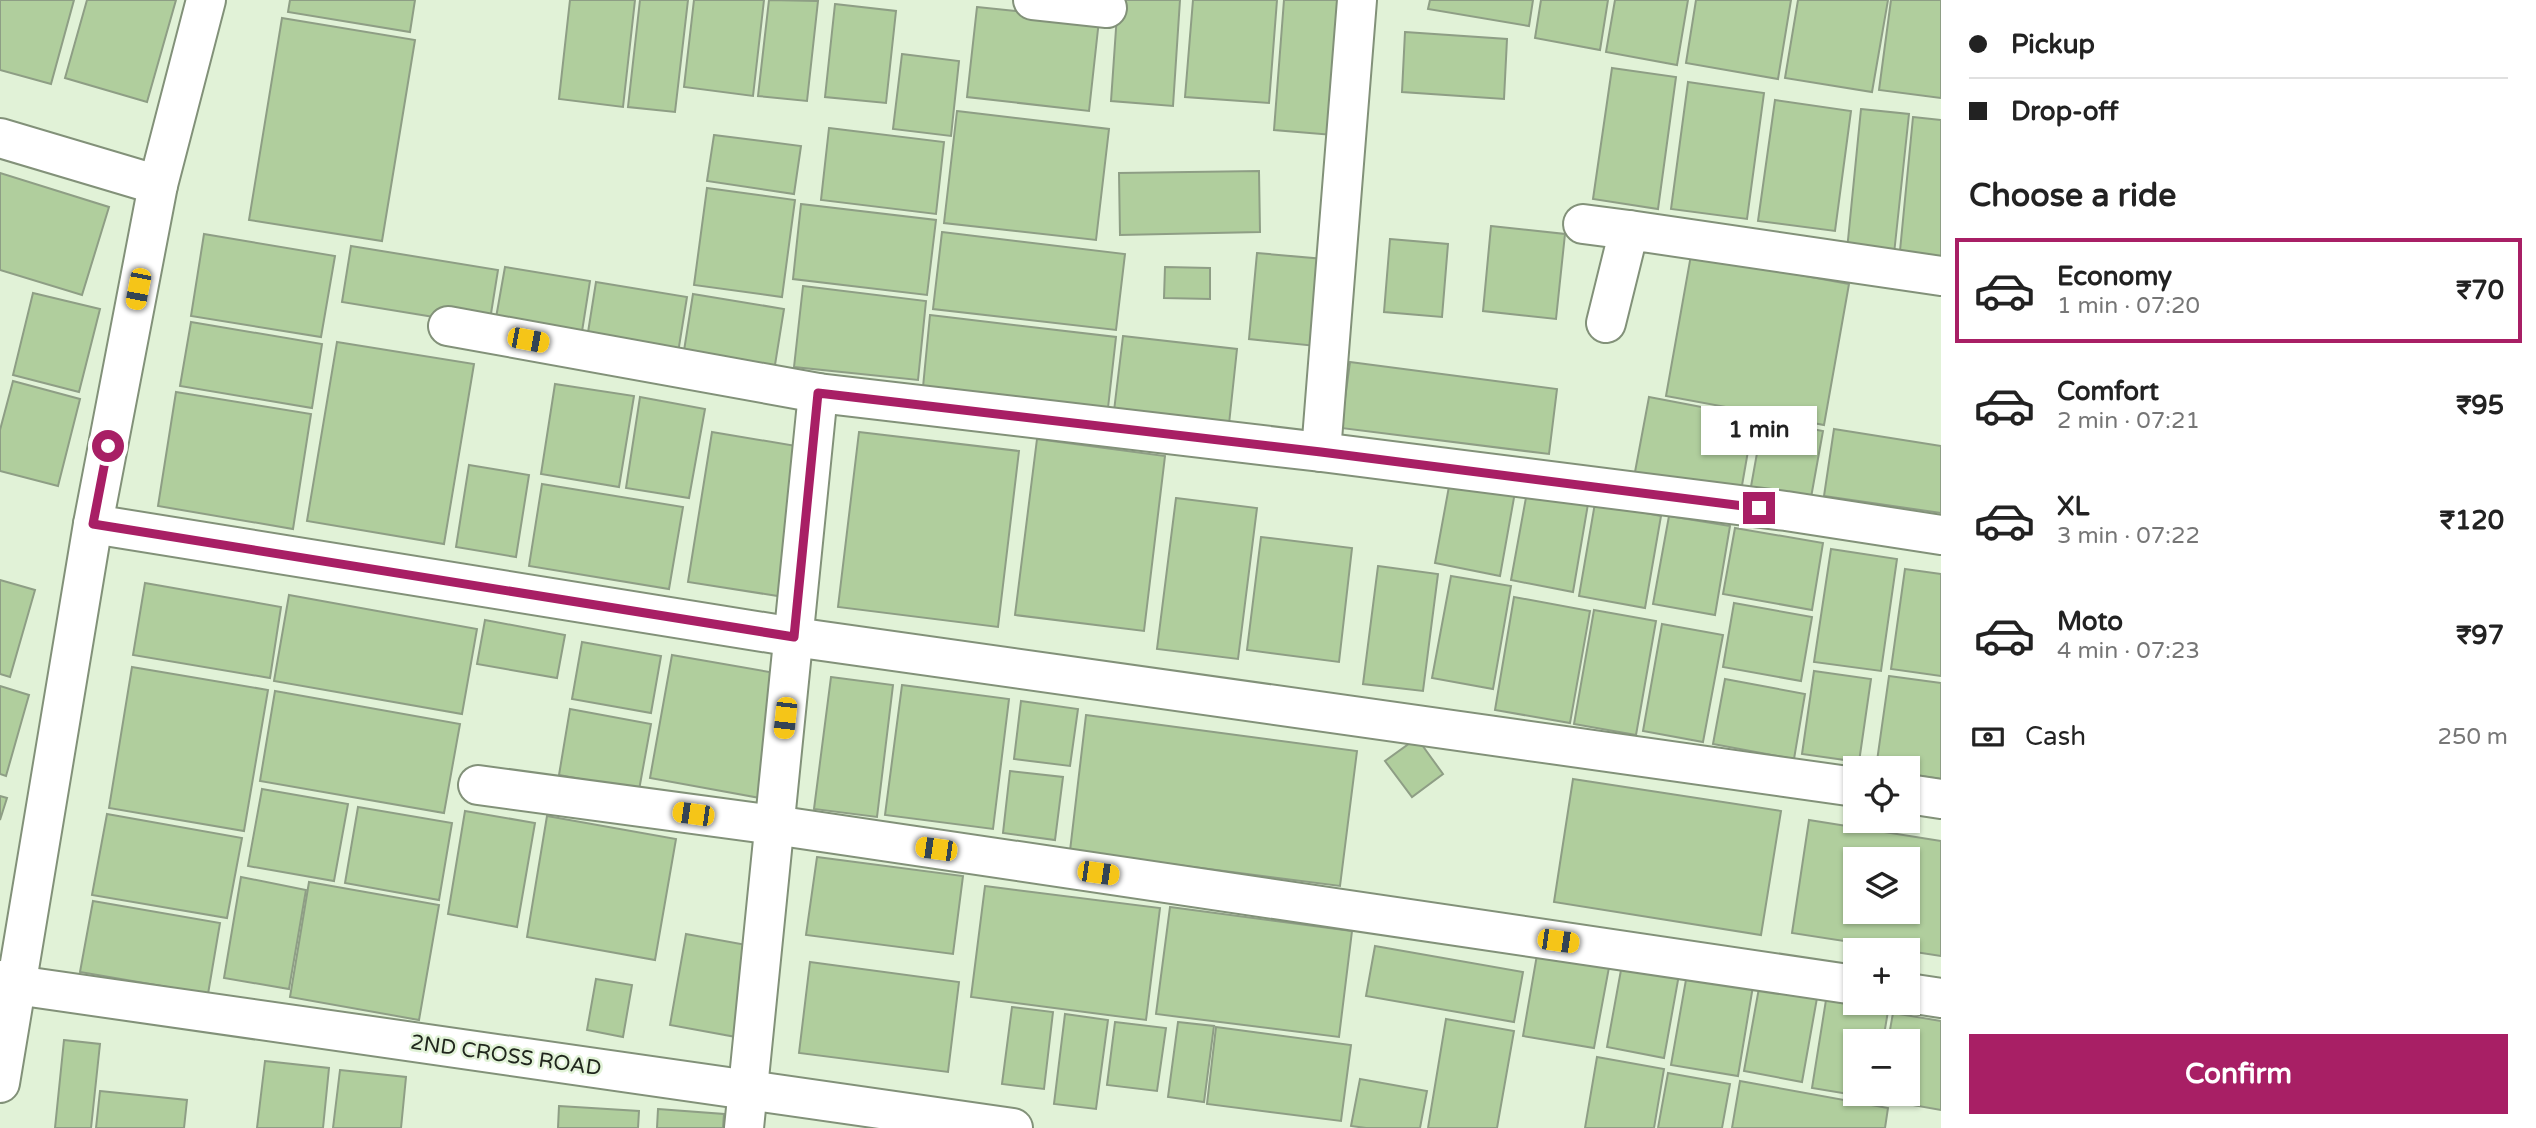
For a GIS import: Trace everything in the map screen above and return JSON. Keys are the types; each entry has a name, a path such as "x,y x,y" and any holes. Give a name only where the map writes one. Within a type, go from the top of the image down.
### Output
{"street":[{"path":"0,1083 8,982 93,524 158,185 206,0"},
{"path":"1033,0 1107,8"},
{"path":"1321,452 1357,0"},
{"path":"0,138 158,185"},
{"path":"1583,224 1941,276"},
{"path":"1606,323 1629,230"},
{"path":"448,326 818,393 1321,452 1786,511 1941,535"},
{"path":"744,1128 818,393"},
{"path":"93,524 794,637 1843,785"},
{"path":"478,785 774,825 1843,983"},
{"path":"1920,796 1941,799"},
{"name":"2ND CROSS ROAD","path":"8,982 1013,1128"},
{"path":"1920,995 1941,998"}],"building":[{"path":"0,0 74,0 51,84 0,70"},
{"path":"87,0 176,0 147,102 65,78"},
{"path":"290,0 415,0 410,32 288,12"},
{"path":"570,0 635,0 623,107 559,99"},
{"path":"640,0 688,0 675,112 628,107"},
{"path":"694,0 764,0 753,96 684,87"},
{"path":"769,0 818,1 807,101 758,96"},
{"path":"1118,0 1180,0 1173,106 1111,101"},
{"path":"1193,0 1277,0 1269,103 1185,97"},
{"path":"1284,0 1344,0 1333,135 1274,130"},
{"path":"1430,0 1533,0 1529,26 1428,9"},
{"path":"1541,0 1608,0 1600,50 1535,38"},
{"path":"1615,0 1688,0 1677,65 1606,52"},
{"path":"1696,0 1791,0 1778,79 1686,63"},
{"path":"1798,0 1888,0 1872,92 1785,78"},
{"path":"1891,0 1941,0 1941,98 1879,90"},
{"path":"835,4 896,11 886,103 825,97"},
{"path":"977,7 1099,20 1089,111 967,97"},
{"path":"282,18 415,40 382,241 249,220"},
{"path":"1405,32 1507,39 1504,99 1402,92"},
{"path":"902,54 959,61 951,136 893,129"},
{"path":"1612,68 1676,77 1658,209 1593,199"},
{"path":"1688,82 1764,93 1747,219 1671,209"},
{"path":"1775,100 1851,111 1835,231 1758,221"},
{"path":"1861,109 1909,114 1894,254 1847,250"},
{"path":"957,111 1109,129 1096,240 944,223"},
{"path":"1913,117 1941,120 1941,265 1899,261"},
{"path":"829,128 944,142 936,214 821,200"},
{"path":"714,135 801,146 794,194 707,181"},
{"path":"1259,171 1260,232 1120,235 1119,173"},
{"path":"0,173 109,207 82,295 0,270"},
{"path":"707,188 795,200 782,297 694,285"},
{"path":"801,204 936,220 927,295 793,279"},
{"path":"1491,226 1565,234 1556,319 1483,311"},
{"path":"942,232 1125,254 1116,330 933,309"},
{"path":"204,234 335,256 321,337 191,316"},
{"path":"1390,239 1448,244 1442,317 1384,312"},
{"path":"351,246 498,270 489,326 342,302"},
{"path":"1257,253 1324,259 1316,346 1249,339"},
{"path":"1691,255 1849,284 1824,425 1666,396"},
{"path":"505,267 590,281 580,344 494,329"},
{"path":"1165,267 1210,268 1210,299 1164,298"},
{"path":"596,282 687,297 677,359 586,345"},
{"path":"803,286 926,301 918,380 794,367"},
{"path":"33,293 100,309 79,392 13,375"},
{"path":"693,294 784,309 774,371 683,357"},
{"path":"930,315 1116,337 1108,408 923,387"},
{"path":"191,322 322,344 312,408 180,386"},
{"path":"1123,336 1237,349 1229,424 1114,411"},
{"path":"337,342 474,364 444,544 307,521"},
{"path":"1350,362 1557,389 1549,454 1341,428"},
{"path":"13,381 80,399 58,486 0,471 0,430"},
{"path":"555,384 634,396 619,487 541,474"},
{"path":"176,392 311,414 293,529 158,506"},
{"path":"640,397 705,409 689,498 626,488"},
{"path":"1649,397 1754,417 1741,491 1635,472"},
{"path":"1763,420 1823,431 1810,503 1750,492"},
{"path":"1834,429 1941,446 1941,513 1824,496"},
{"path":"712,432 808,448 784,597 688,582"},
{"path":"859,432 1019,451 998,627 838,607"},
{"path":"1037,439 1165,456 1144,631 1015,615"},
{"path":"469,465 529,475 516,557 456,547"},
{"path":"1450,481 1515,492 1500,576 1435,563"},
{"path":"542,484 683,507 669,589 529,566"},
{"path":"1527,492 1588,504 1573,592 1511,580"},
{"path":"1176,498 1257,508 1238,659 1157,649"},
{"path":"1595,503 1661,516 1645,608 1579,596"},
{"path":"1669,516 1730,526 1715,615 1653,604"},
{"path":"1735,528 1823,543 1812,610 1723,594"},
{"path":"1261,537 1352,548 1339,662 1247,650"},
{"path":"1831,549 1897,559 1881,671 1814,662"},
{"path":"1378,566 1438,574 1423,691 1363,684"},
{"path":"1905,569 1941,574 1941,676 1891,669"},
{"path":"1451,576 1511,586 1493,689 1432,678"},
{"path":"0,580 35,590 10,677 0,674"},
{"path":"145,583 281,607 270,678 133,655"},
{"path":"289,595 477,629 462,714 274,681"},
{"path":"1514,597 1590,611 1570,723 1495,710"},
{"path":"1734,603 1812,617 1801,681 1723,667"},
{"path":"1594,610 1656,621 1636,735 1574,724"},
{"path":"485,620 565,635 557,678 477,664"},
{"path":"1662,624 1723,635 1703,742 1643,731"},
{"path":"582,642 661,656 651,713 572,699"},
{"path":"672,655 781,674 760,798 650,778"},
{"path":"132,667 268,690 244,831 109,808"},
{"path":"1814,671 1871,679 1860,756 1843,756 1843,760 1802,754"},
{"path":"1889,676 1941,683 1941,779 1920,776 1920,756 1878,756"},
{"path":"831,677 893,685 877,817 814,809"},
{"path":"1725,679 1805,694 1794,759 1713,744"},
{"path":"902,685 1009,699 993,829 885,815"},
{"path":"0,686 29,695 6,776 0,774"},
{"path":"275,691 460,724 444,813 260,781"},
{"path":"1021,701 1078,709 1070,766 1014,759"},
{"path":"570,709 651,724 639,790 559,775"},
{"path":"1086,715 1357,751 1340,886 1070,851"},
{"path":"1417,738 1443,774 1412,797 1385,761"},
{"path":"1010,771 1063,777 1055,840 1003,833"},
{"path":"1573,779 1781,811 1761,935 1554,902"},
{"path":"262,789 348,804 334,881 248,866"},
{"path":"0,796 7,798 0,820"},
{"path":"358,807 452,823 439,900 345,883"},
{"path":"465,811 535,823 517,927 448,914"},
{"path":"107,814 242,838 227,918 92,895"},
{"path":"547,816 676,839 655,960 527,937"},
{"path":"1809,820 1843,825 1843,833 1891,833 1941,841 1941,956 1920,953 1920,938 1843,938 1843,941 1792,933"},
{"path":"817,857 963,876 953,954 806,935"},
{"path":"241,877 306,890 289,989 224,978"},
{"path":"309,882 439,905 419,1020 290,997"},
{"path":"985,886 1160,908 1146,1020 971,997"},
{"path":"93,901 220,923 208,994 80,972"},
{"path":"1170,907 1352,931 1339,1037 1156,1014"},
{"path":"686,934 752,946 736,1037 670,1025"},
{"path":"1375,946 1523,972 1514,1022 1366,996"},
{"path":"1538,949 1610,962 1594,1048 1523,1036"},
{"path":"1623,959 1680,969 1664,1058 1607,1047"},
{"path":"810,962 959,982 948,1072 799,1053"},
{"path":"1687,974 1753,986 1738,1076 1671,1065"},
{"path":"596,979 632,985 623,1037 587,1030"},
{"path":"1759,988 1817,998 1802,1082 1744,1071"},
{"path":"1826,1000 1843,1003 1843,1015 1887,1015 1885,1029 1843,1029 1843,1093 1812,1088"},
{"path":"1012,1007 1053,1012 1044,1089 1002,1084"},
{"path":"1065,1014 1108,1020 1096,1109 1054,1104"},
{"path":"1893,1015 1941,1021 1941,1110 1918,1106 1920,1029 1890,1029"},
{"path":"1446,1019 1514,1031 1497,1128 1428,1128"},
{"path":"1115,1022 1166,1028 1157,1091 1107,1085"},
{"path":"1178,1022 1214,1026 1204,1102 1168,1097"},
{"path":"1216,1027 1351,1045 1341,1121 1207,1104"},
{"path":"64,1040 100,1044 91,1128 55,1128"},
{"path":"1597,1057 1664,1069 1654,1128 1585,1128"},
{"path":"265,1061 329,1068 323,1128 257,1128"},
{"path":"340,1070 406,1077 401,1128 333,1128"},
{"path":"1668,1073 1730,1084 1722,1128 1658,1128"},
{"path":"1360,1079 1427,1091 1420,1128 1351,1126"},
{"path":"1740,1081 1843,1100 1843,1106 1888,1108 1885,1128 1732,1128"},
{"path":"100,1091 187,1100 184,1128 96,1128"},
{"path":"559,1106 639,1111 638,1128 558,1128"},
{"path":"658,1109 724,1114 723,1128 657,1128"}],"route":[{"path":"108,446 93,524 794,637 818,393 1321,452 1759,508"}]}
